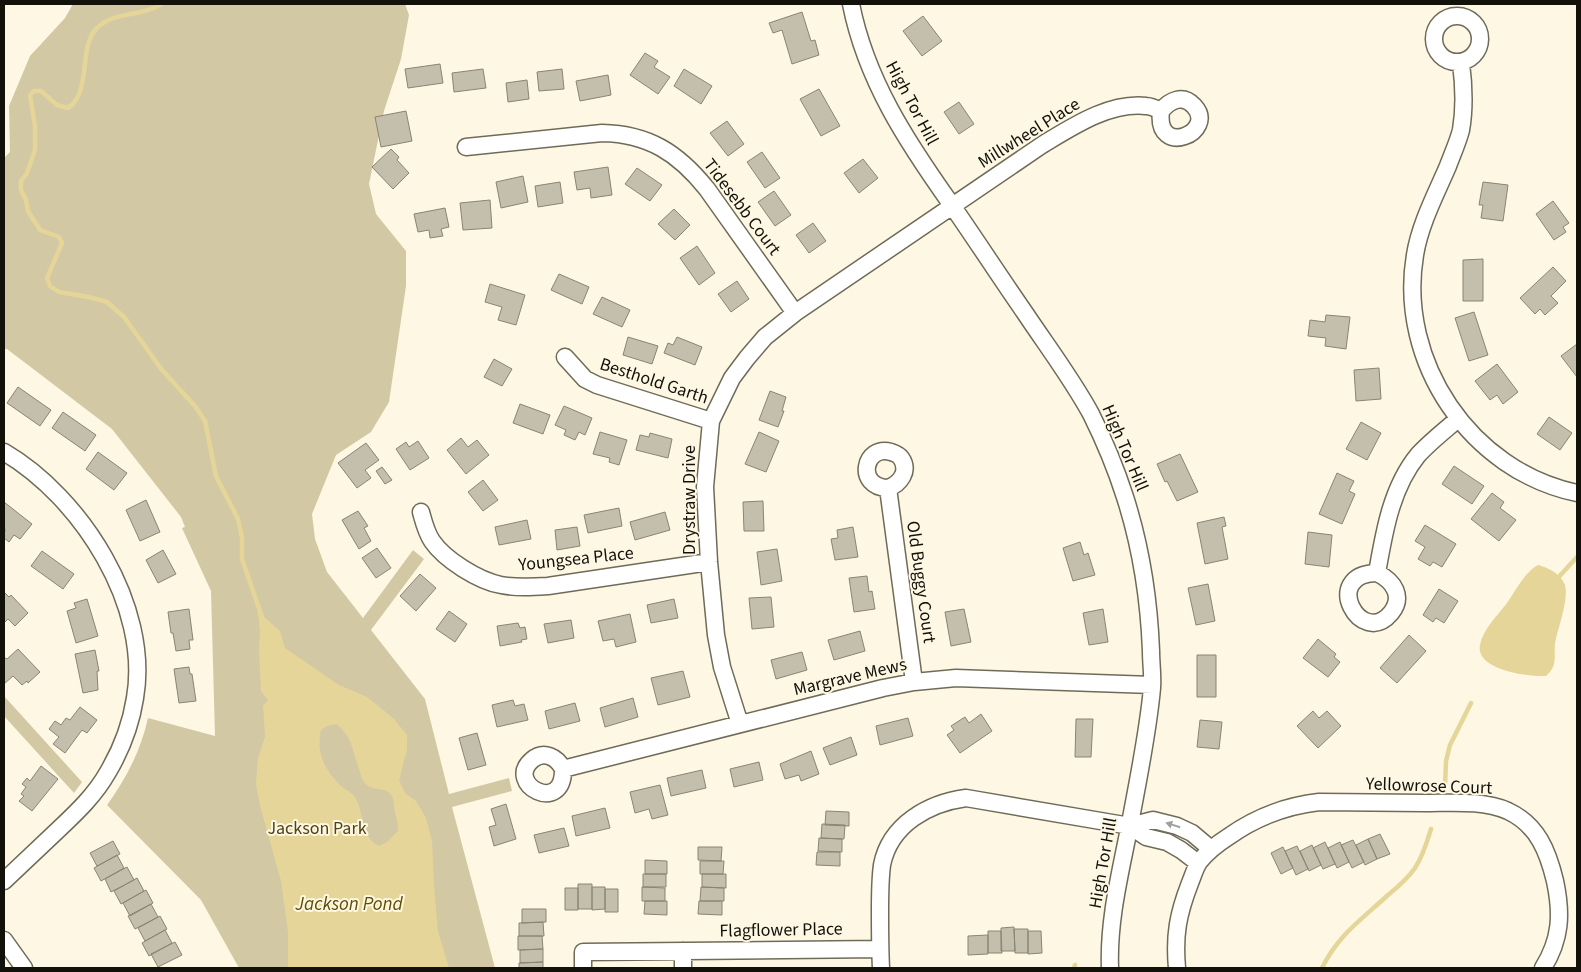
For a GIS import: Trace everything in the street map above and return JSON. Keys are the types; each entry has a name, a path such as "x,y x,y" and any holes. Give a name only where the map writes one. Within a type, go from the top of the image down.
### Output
{"street":[{"name":"High Tor Hill","path":"851,4 862,46 874,78 892,116 914,152 1072,383 1091,415 1108,452 1124,496 1136,538 1146,586 1152,685 1146,742 1115,900 1109,950 1110,968"},
{"path":"1461,63 1465,90 1460,132 1415,253 1412,276 1415,322 1420,346 1429,370 1442,395 1458,420 1476,439 1517,470 1564,490 1577,493"},
{"name":"Millwheel Place","path":"952,206 1042,145 1093,116 1113,109 1132,107 1147,106 1161,111"},
{"name":"Tidesebb Court","path":"466,147 602,133 620,133 656,144 674,155 692,170 708,189 795,313"},
{"name":"Drystraw Drive","path":"740,724 722,667 716,636 709,562 705,487 711,421 732,378 765,337 795,313 952,206"},
{"name":"Besthold Garth","path":"565,357 585,379 597,385 711,421"},
{"path":"1377,574 1383,538 1396,494 1405,474 1417,456 1431,441 1458,420"},
{"path":"4,452 18,460 52,490 87,528 114,576 127,608 135,643 137,670 136,698 128,727 121,748 107,774 94,794 77,812 4,881"},
{"name":"Old Buggy Court","path":"888,488 914,682"},
{"name":"Youngsea Place","path":"421,512 426,530 433,542 444,554 464,569 498,585 521,587 548,586 709,562"},
{"name":"Margrave Mews","path":"563,769 883,688 914,682 956,678 1152,685"},
{"path":"881,968 880,883 883,863 888,849 896,833 907,822 922,811 951,800 966,798 1130,826 1153,820 1177,826 1192,833 1211,849"},
{"name":"Yellowrose Court","path":"1198,863 1211,849 1242,827 1258,818 1295,805 1319,802 1492,806 1509,812 1536,833 1546,849 1559,902 1560,923 1551,955 1543,968"},
{"path":"1130,826 1146,837 1167,842 1198,863 1182,905 1177,927 1175,945 1177,968"},
{"path":"4,940 24,968"},
{"name":"Flagflower Place","path":"583,968 583,952 880,949"},
{"path":"683,951 683,968"}],"green space":[{"name":"Jackson Park","path":"73,4 405,4 409,15 401,59 384,111 369,184 376,214 406,251 406,286 389,402 371,432 336,455 312,514 315,539 327,572 363,618 413,550 424,559 371,630 425,699 449,794 509,778 512,791 452,807 495,968 239,968 201,900 107,805 132,764 148,718 215,736 211,591 182,528 185,527 181,517 112,429 7,349 4,349 4,158 10,152 9,106 30,56 65,18"},
{"path":"4,696 82,782 74,793 4,716"}],"water":[{"path":"1538,565 1550,569 1557,574 1563,581 1566,591 1555,643 1554,664 1546,676 1516,673 1494,666 1486,661 1481,654 1480,645 1484,633 1491,622 1507,603 1524,577"},
{"name":"Jackson Pond","path":"258,612 280,631 285,648 339,685 367,697 393,718 407,735 407,750 399,780 405,793 416,801 426,818 432,841 438,931 449,968 288,968 288,932 281,881 260,806 256,784 258,758 265,737 263,706 268,700 261,691","holes":["336,724 342,729 352,746 364,782 368,786 386,791 393,798 398,831 387,842 379,846 373,842 366,831 355,797 335,780 323,760 320,746 321,730"]}],"building":[{"path":"802,12 811,41 815,40 819,55 792,64 782,30 773,33 769,23"},
{"path":"923,16 942,41 922,56 903,31"},
{"path":"645,53 658,61 654,67 670,77 658,94 630,75"},
{"path":"440,64 443,83 408,88 405,69"},
{"path":"483,69 486,88 454,92 452,73"},
{"path":"562,69 564,89 539,91 537,72"},
{"path":"684,69 712,86 701,104 674,86"},
{"path":"608,75 611,95 580,101 576,81"},
{"path":"527,80 529,99 508,102 506,83"},
{"path":"819,89 840,126 821,136 800,99"},
{"path":"959,102 974,124 959,134 944,112"},
{"path":"406,111 412,141 381,147 375,117"},
{"path":"727,121 744,144 728,156 710,133"},
{"path":"391,149 399,157 397,160 409,173 393,189 372,167"},
{"path":"762,152 780,178 765,188 747,162"},
{"path":"863,159 878,178 859,193 844,173"},
{"path":"608,167 612,195 591,198 590,188 577,190 574,172"},
{"path":"637,168 662,185 650,201 625,184"},
{"path":"523,176 528,202 501,208 496,182"},
{"path":"560,182 563,203 538,207 535,186"},
{"path":"1483,182 1508,185 1503,221 1481,218 1483,205 1479,205"},
{"path":"774,191 791,215 775,226 758,202"},
{"path":"490,200 492,228 463,230 460,203"},
{"path":"1553,201 1569,223 1563,227 1566,232 1554,240 1536,214"},
{"path":"445,208 449,227 441,229 443,236 430,238 429,230 418,232 414,214"},
{"path":"674,209 690,225 675,240 658,224"},
{"path":"813,223 826,241 809,253 796,235"},
{"path":"697,246 715,273 699,285 680,258"},
{"path":"1483,259 1483,301 1463,301 1463,260"},
{"path":"1553,267 1566,281 1551,296 1558,303 1545,315 1540,309 1535,314 1520,298"},
{"path":"559,274 589,287 582,304 551,290"},
{"path":"737,281 749,299 731,312 718,294"},
{"path":"490,284 525,295 516,325 498,320 502,307 485,302"},
{"path":"602,297 630,310 622,327 593,314"},
{"path":"1474,312 1488,355 1469,361 1455,318"},
{"path":"1326,315 1350,317 1346,349 1325,346 1326,338 1308,336 1310,320 1325,322"},
{"path":"628,337 658,346 652,364 623,355"},
{"path":"677,337 702,347 695,365 664,353 668,343 673,345"},
{"path":"1577,344 1577,377 1561,356"},
{"path":"494,359 512,369 502,386 484,377"},
{"path":"1497,364 1518,392 1503,404 1497,395 1490,400 1475,381"},
{"path":"1379,368 1381,399 1356,401 1354,370"},
{"path":"18,387 51,410 40,426 7,403"},
{"path":"770,391 786,397 782,411 784,411 778,427 759,420"},
{"path":"520,404 550,415 543,434 513,423"},
{"path":"564,406 592,418 585,435 579,432 575,440 564,435 566,430 555,425"},
{"path":"63,412 96,435 85,451 52,428"},
{"path":"1549,417 1572,433 1560,450 1537,434"},
{"path":"1361,422 1381,433 1367,460 1346,449"},
{"path":"600,432 627,440 619,465 609,462 610,458 593,454"},
{"path":"759,432 779,441 766,472 745,464"},
{"path":"650,433 672,439 668,458 636,450 640,435 649,437"},
{"path":"461,438 468,447 477,440 489,455 466,474 447,450"},
{"path":"418,441 429,458 410,470 396,449 406,442 409,447"},
{"path":"366,443 379,460 365,470 371,478 357,488 338,463"},
{"path":"98,452 127,473 114,490 86,469"},
{"path":"1180,454 1198,492 1177,501 1167,481 1165,482 1157,464"},
{"path":"1454,466 1484,486 1472,504 1442,484"},
{"path":"382,467 392,480 385,484 376,471"},
{"path":"1337,473 1354,481 1349,491 1355,494 1342,524 1319,514"},
{"path":"483,480 498,500 483,511 468,492"},
{"path":"1492,493 1504,502 1500,508 1516,520 1499,541 1471,519"},
{"path":"146,500 160,532 140,541 126,510"},
{"path":"763,501 764,531 744,531 743,502"},
{"path":"4,502 32,524 20,539 14,535 9,542 4,538"},
{"path":"619,508 622,526 588,533 584,515"},
{"path":"358,511 368,526 364,528 371,541 359,549 342,520"},
{"path":"665,512 670,530 635,540 630,522"},
{"path":"1224,517 1226,526 1222,527 1228,559 1205,564 1197,523"},
{"path":"527,520 531,539 499,545 495,527"},
{"path":"1425,525 1456,544 1442,567 1433,562 1430,566 1418,559 1425,547 1415,541"},
{"path":"577,527 580,546 557,550 555,530"},
{"path":"853,527 858,557 835,560 831,539 838,538 837,530"},
{"path":"1308,532 1332,535 1329,567 1305,564"},
{"path":"1080,542 1084,555 1088,553 1095,575 1073,581 1063,548"},
{"path":"377,548 391,568 376,578 362,558"},
{"path":"777,549 782,581 761,585 757,552"},
{"path":"163,550 176,574 158,583 146,560"},
{"path":"42,551 74,574 63,589 31,566"},
{"path":"420,574 436,588 416,611 400,596"},
{"path":"867,576 869,592 872,591 875,609 854,612 849,578"},
{"path":"1208,584 1215,621 1196,625 1188,588"},
{"path":"1439,589 1458,601 1444,623 1436,618 1433,622 1423,615"},
{"path":"4,592 9,597 11,595 28,613 15,626 8,619 4,623"},
{"path":"771,597 774,627 752,629 749,598"},
{"path":"87,599 98,636 76,643 67,611 76,608 74,603"},
{"path":"674,599 678,618 651,623 647,605"},
{"path":"189,609 193,640 189,640 190,649 176,651 168,612"},
{"path":"964,609 971,642 951,646 945,612"},
{"path":"1103,609 1108,642 1089,645 1083,613"},
{"path":"449,611 467,624 455,642 436,629"},
{"path":"630,614 636,642 616,647 614,639 603,641 598,621"},
{"path":"571,620 574,638 548,643 544,624"},
{"path":"518,623 520,628 525,627 527,639 521,640 522,642 500,646 497,626"},
{"path":"860,631 865,651 834,660 828,640"},
{"path":"1409,635 1426,651 1397,683 1380,668"},
{"path":"1318,639 1336,654 1334,657 1340,662 1328,677 1303,658"},
{"path":"18,649 40,672 28,683 27,681 22,685 13,676 4,684 4,659 7,659"},
{"path":"95,650 99,671 97,671 98,690 83,693 75,654"},
{"path":"802,652 807,670 776,679 771,660"},
{"path":"1197,655 1216,655 1216,697 1197,697"},
{"path":"189,667 190,674 192,674 196,701 179,703 174,669"},
{"path":"683,671 690,697 658,705 651,678"},
{"path":"633,698 638,717 605,727 600,708"},
{"path":"513,700 515,706 524,704 528,720 497,727 492,705"},
{"path":"575,703 580,721 549,729 545,711"},
{"path":"80,707 97,720 87,733 82,730 65,753 53,744 59,737 49,729 55,721 61,725 66,718 70,720"},
{"path":"1313,711 1319,718 1327,711 1341,726 1318,748 1297,726"},
{"path":"981,714 992,731 960,753 947,735 954,730 951,726 965,717 969,723"},
{"path":"908,718 913,736 880,745 876,726"},
{"path":"1076,719 1093,719 1091,757 1075,757"},
{"path":"1200,720 1222,722 1219,749 1197,747"},
{"path":"477,733 486,765 468,770 459,738"},
{"path":"851,737 857,755 830,765 823,748"},
{"path":"811,751 819,774 801,781 799,775 785,779 780,764"},
{"path":"759,762 763,780 734,787 730,769"},
{"path":"41,766 58,779 32,811 19,801 24,796 21,794 26,787 22,784 27,778 30,781"},
{"path":"702,770 706,788 671,796 667,778"},
{"path":"660,785 668,815 652,819 649,809 635,813 630,792"},
{"path":"506,804 516,839 494,846 489,827 496,825 491,809"},
{"path":"605,808 610,828 576,836 572,816"},
{"path":"826,811 849,812 849,826 825,825"},
{"path":"822,824 845,825 844,839 821,838"},
{"path":"564,828 569,846 539,853 534,835"},
{"path":"1380,834 1390,854 1377,859 1368,839"},
{"path":"819,838 842,839 842,852 818,851"},
{"path":"1368,839 1377,859 1365,865 1356,845"},
{"path":"1353,840 1364,862 1352,868 1341,845"},
{"path":"113,841 120,854 97,866 90,853"},
{"path":"1325,842 1335,864 1323,869 1313,848"},
{"path":"1340,842 1349,862 1337,868 1328,848"},
{"path":"1312,845 1321,865 1309,871 1300,851"},
{"path":"1297,846 1308,869 1296,875 1285,851"},
{"path":"698,847 722,847 721,861 698,860"},
{"path":"1283,847 1293,868 1281,874 1271,853"},
{"path":"817,852 840,852 840,866 816,865"},
{"path":"117,855 124,868 101,881 94,868"},
{"path":"645,860 667,861 667,874 645,874"},
{"path":"700,861 724,861 723,874 700,874"},
{"path":"127,867 134,880 111,892 105,879"},
{"path":"643,874 666,874 666,887 643,887"},
{"path":"702,874 726,874 726,888 702,887"},
{"path":"137,878 144,891 121,904 114,891"},
{"path":"578,884 592,884 592,909 578,909"},
{"path":"592,887 605,887 605,909 592,910"},
{"path":"642,887 665,888 665,901 642,901"},
{"path":"701,887 724,888 724,901 700,901"},
{"path":"565,888 578,888 578,910 565,910"},
{"path":"605,889 618,889 618,912 605,912"},
{"path":"146,890 153,903 130,916 123,903"},
{"path":"645,901 667,901 667,915 644,914"},
{"path":"699,901 722,901 722,915 698,914"},
{"path":"151,904 158,917 135,929 128,916"},
{"path":"522,909 546,909 546,922 522,923"},
{"path":"160,916 167,929 145,941 138,928"},
{"path":"543,922 544,936 519,936 519,923"},
{"path":"1014,927 1015,951 1001,951 1001,928"},
{"path":"1014,929 1028,929 1028,953 1015,953"},
{"path":"165,930 172,943 149,956 142,943"},
{"path":"988,931 1001,931 1002,953 988,953"},
{"path":"1028,931 1041,931 1042,953 1028,954"},
{"path":"988,935 988,954 968,955 968,936"},
{"path":"518,936 542,936 543,949 518,950"},
{"path":"175,942 182,955 158,967 151,954"},
{"path":"543,949 543,962 520,963 520,950"},
{"path":"543,962 543,968 519,968 519,963"}],"waterway":[{"path":"162,4 148,10 108,20 97,28 91,36 88,46 80,92 68,108 57,105 41,91 34,91 30,95 35,126 35,150 27,173 21,181 21,190 26,200 28,211 40,230 59,237 62,243 47,278 50,286 59,292 107,302 124,317 162,370 195,406 205,421 216,476 238,519 242,538 242,559 262,617 260,614"},
{"path":"1556,580 1577,557"},
{"path":"1445,786 1446,761 1450,745 1471,703"},
{"path":"1322,968 1328,956 1343,937 1412,872 1423,854 1431,829"}]}
